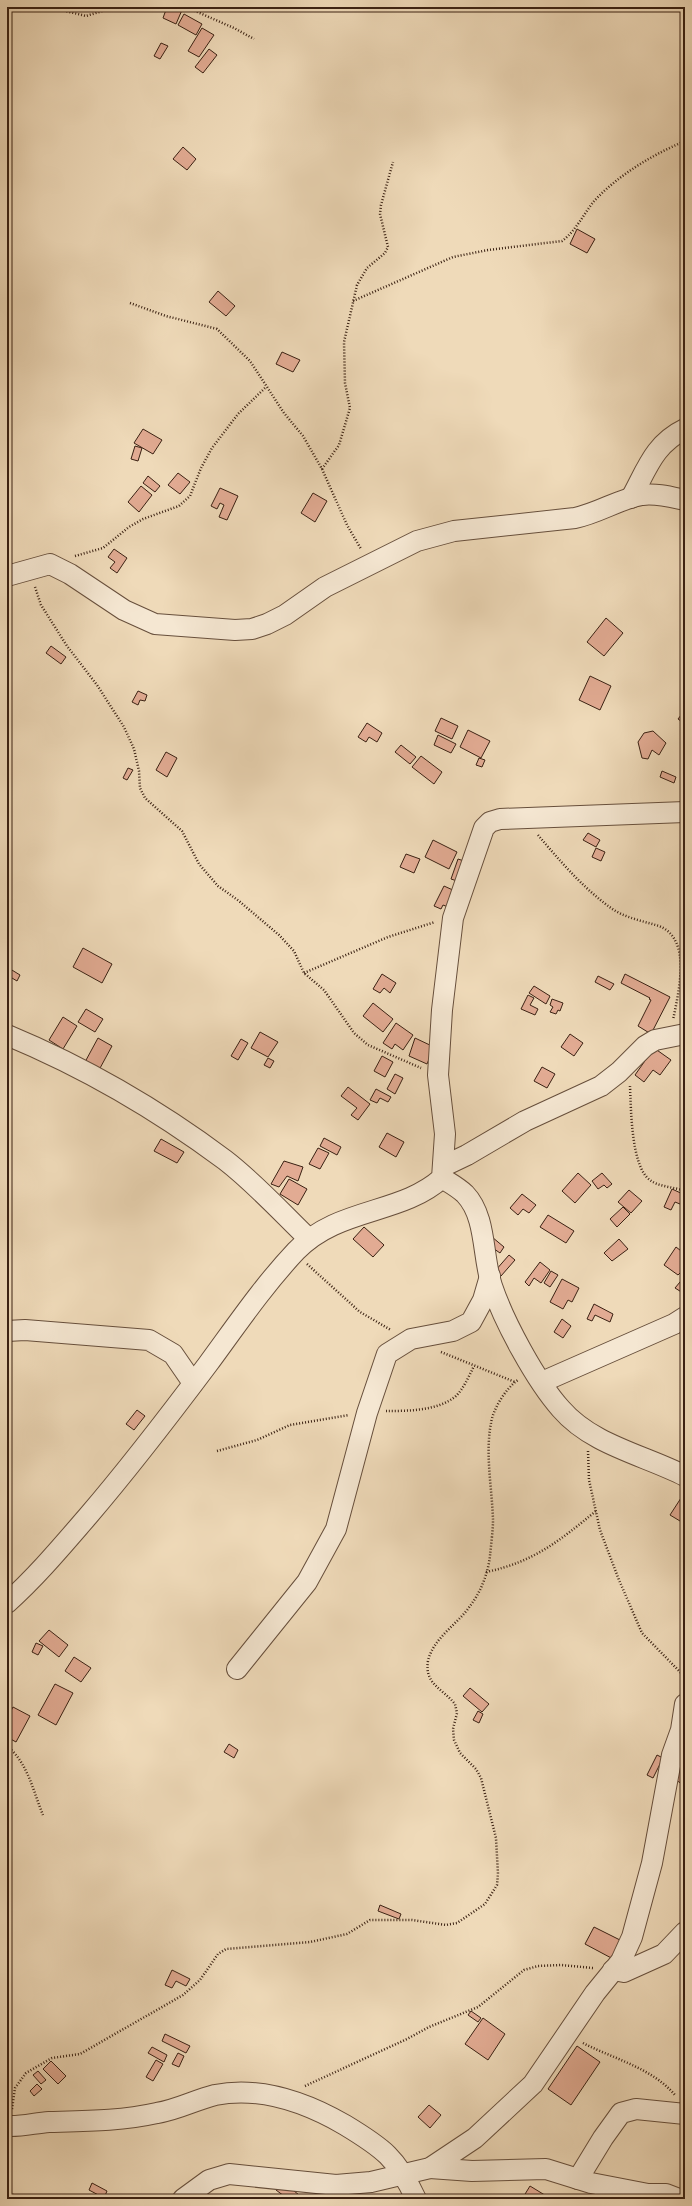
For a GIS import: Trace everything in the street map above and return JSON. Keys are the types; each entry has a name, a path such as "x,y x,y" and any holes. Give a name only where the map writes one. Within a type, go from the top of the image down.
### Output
{"street":[{"path":"631,498 661,445 670,436 685,429"},
{"path":"7,576 50,564 70,574 124,610 155,624 235,630 252,629 285,615 325,587 416,541 454,531 576,518 593,514 631,498 656,494 685,500"},
{"path":"685,812 500,819 490,822 484,828 455,912 442,1010 438,1075 445,1134 443,1172 464,1193 476,1212 490,1276 506,1321 538,1375 561,1409 587,1433 685,1476"},
{"path":"7,1035 77,1066 195,1139 226,1161 309,1238"},
{"path":"7,1602 37,1576 120,1479 237,1323 309,1238 339,1221 399,1202 435,1185 443,1172 525,1121 601,1086 645,1046 656,1040 676,1036"},
{"path":"236,1669 307,1582 336,1529 367,1413 388,1354 411,1339 453,1332 471,1322 483,1300 490,1276"},
{"path":"538,1375 674,1324 685,1317"},
{"path":"7,1330 62,1332 149,1340 173,1354 193,1383"},
{"path":"183,2199 209,2180 229,2174 336,2185 358,2184 405,2175 430,2168 474,2138 533,2084 595,1993 621,1961 632,1937 652,1863 672,1756 681,1730 685,1704"},
{"path":"613,1970 624,1972 664,1954 685,1932"},
{"path":"9,2126 48,2122 116,2120 167,2112 216,2095 239,2094 279,2098 305,2104 365,2136 392,2157 405,2175 416,2199"},
{"path":"578,2179 602,2138 621,2114 636,2109 681,2107"},
{"path":"430,2168 472,2171 546,2169 578,2179 648,2194 666,2194 679,2199"}],"path":[{"path":"49,7 86,16 109,9 125,7"},
{"path":"186,7 234,28 254,39"},
{"path":"353,301 453,257 488,250 562,240 596,200 619,178 644,162 685,141"},
{"path":"322,468 338,446 350,408 345,383 344,342 353,301 361,276 385,253 388,247 380,214 381,204 393,162"},
{"path":"130,303 166,316 217,329 250,361 266,387 302,436 322,468 346,525 370,565"},
{"path":"50,564 103,548 129,527 143,519 180,506 190,496 201,468 212,448 238,414 266,387"},
{"path":"29,569 41,605 67,646 97,685 124,727 134,749 139,771 140,788 144,798 182,830 199,864 218,886 239,901 279,935 294,951 304,973 324,990 354,1033 368,1045 438,1075"},
{"path":"525,818 550,849 610,908 630,917 669,930 678,938 683,955 683,972 676,1036"},
{"path":"304,973 388,937 428,926 455,912"},
{"path":"629,1062 633,1128 641,1169 651,1181 685,1191"},
{"path":"9,2126 15,2088 26,2073 52,2058 80,2054 133,2022 183,1995 200,1980 221,1951 230,1948 310,1942 347,1934 370,1920 412,1920 446,1925 457,1923 466,1919 488,1899 497,1885 498,1874 496,1838 481,1778 476,1769 456,1746 453,1729 457,1713 455,1704 433,1685 427,1672 428,1660 433,1650 451,1626 470,1607 480,1589 490,1558 493,1520 490,1461 491,1421 505,1394 515,1382 538,1375"},
{"path":"587,1433 589,1480 600,1530 642,1634 685,1677"},
{"path":"486,1572 522,1563 535,1556 573,1530 596,1510"},
{"path":"7,1746 15,1752 22,1763 43,1815"},
{"path":"279,2098 407,2039 429,2027 478,2007 508,1981 524,1970 538,1966 561,1965 613,1970"},
{"path":"566,2035 659,2079 681,2107"},
{"path":"7,2192 21,2199"}],"building":[{"path":"167,7 182,10 176,24 163,18"},
{"path":"184,14 202,24 196,35 178,25"},
{"path":"202,28 214,35 199,57 188,51"},
{"path":"161,43 168,46 160,59 154,56"},
{"path":"209,49 217,55 203,73 195,67"},
{"path":"183,147 196,159 187,170 173,159"},
{"path":"577,229 595,239 587,253 570,244"},
{"path":"218,291 235,306 226,316 209,302"},
{"path":"282,352 300,360 293,372 276,364"},
{"path":"143,429 162,440 153,454 134,443"},
{"path":"135,446 142,448 138,461 131,459"},
{"path":"178,473 190,482 180,494 168,485"},
{"path":"148,476 160,486 155,492 143,483"},
{"path":"141,486 152,495 139,512 128,502"},
{"path":"220,488 238,496 227,520 219,517 224,505 220,503 217,509 211,506"},
{"path":"313,493 327,501 315,522 301,513"},
{"path":"114,549 127,558 117,573 110,568 115,562 108,557"},
{"path":"606,618 623,633 604,656 587,642"},
{"path":"51,646 66,657 61,664 46,653"},
{"path":"590,676 611,686 600,710 579,700"},
{"path":"138,691 147,695 145,701 140,700 138,705 132,702"},
{"path":"685,710 685,724 678,719"},
{"path":"441,718 458,726 452,739 435,731"},
{"path":"367,723 382,733 377,742 369,737 366,742 358,737"},
{"path":"468,730 490,741 481,758 460,747"},
{"path":"653,731 666,743 659,755 652,750 648,759 642,758 638,742 644,733"},
{"path":"438,735 456,744 451,753 434,745"},
{"path":"401,745 416,757 410,764 395,752"},
{"path":"166,752 177,758 167,777 156,770"},
{"path":"421,756 442,772 434,784 412,767"},
{"path":"479,758 485,760 482,767 476,765"},
{"path":"128,768 133,770 127,780 123,778"},
{"path":"662,771 676,777 674,783 660,777"},
{"path":"588,833 600,840 596,847 583,840"},
{"path":"433,840 457,852 449,869 425,857"},
{"path":"596,848 605,852 601,861 592,857"},
{"path":"406,854 420,859 414,873 400,867"},
{"path":"458,859 467,862 460,882 451,879"},
{"path":"444,886 455,891 448,907 443,905 441,909 434,906"},
{"path":"83,948 112,964 102,983 73,967"},
{"path":"7,967 20,975 17,981 7,975"},
{"path":"382,974 396,983 390,993 384,988 380,993 373,989"},
{"path":"625,974 670,997 651,1034 638,1026 651,1000 649,999 650,998 621,983"},
{"path":"598,976 614,984 610,990 595,982"},
{"path":"534,986 550,996 546,1004 529,993"},
{"path":"528,995 534,998 530,1005 538,1009 535,1015 521,1009"},
{"path":"552,999 563,1003 560,1011 558,1010 556,1014 550,1012 553,1007 550,1005"},
{"path":"373,1003 393,1019 383,1032 363,1016"},
{"path":"86,1009 103,1019 95,1032 78,1022"},
{"path":"63,1017 77,1026 63,1049 49,1040"},
{"path":"396,1023 413,1035 403,1050 395,1044 392,1049 383,1043"},
{"path":"260,1032 278,1042 268,1057 251,1048"},
{"path":"570,1034 583,1043 574,1056 561,1047"},
{"path":"98,1038 112,1046 99,1070 85,1062"},
{"path":"415,1038 434,1047 427,1064 409,1056"},
{"path":"241,1039 248,1043 238,1060 231,1056"},
{"path":"654,1048 671,1060 660,1075 653,1070 644,1082 635,1075"},
{"path":"382,1056 393,1062 385,1077 374,1071"},
{"path":"268,1058 274,1061 270,1068 264,1065"},
{"path":"542,1067 555,1074 547,1088 534,1081"},
{"path":"395,1074 403,1078 395,1094 387,1089"},
{"path":"348,1087 370,1104 358,1120 351,1115 357,1108 341,1096"},
{"path":"376,1089 391,1097 388,1102 380,1098 377,1103 370,1100"},
{"path":"387,1133 404,1142 396,1157 379,1147"},
{"path":"324,1138 341,1147 337,1155 320,1146"},
{"path":"161,1139 184,1152 177,1163 154,1151"},
{"path":"318,1148 329,1153 320,1169 309,1164"},
{"path":"284,1161 303,1167 298,1181 287,1176 279,1187 271,1184"},
{"path":"578,1173 591,1185 575,1203 562,1191"},
{"path":"602,1173 612,1184 607,1188 604,1185 598,1189 592,1181"},
{"path":"289,1179 307,1189 298,1205 280,1194"},
{"path":"672,1189 685,1195 685,1206 675,1202 671,1210 664,1207"},
{"path":"629,1190 642,1201 631,1213 618,1202"},
{"path":"522,1194 536,1205 529,1213 523,1209 518,1215 510,1208"},
{"path":"623,1207 630,1214 617,1227 610,1219"},
{"path":"548,1215 574,1231 566,1243 540,1227"},
{"path":"364,1227 384,1245 373,1257 353,1239"},
{"path":"492,1237 504,1247 500,1253 487,1244"},
{"path":"619,1239 628,1249 612,1261 604,1253"},
{"path":"676,1247 685,1254 684,1275 680,1273 678,1275 664,1265"},
{"path":"509,1255 515,1260 501,1276 495,1271"},
{"path":"540,1262 550,1270 541,1283 534,1278 529,1286 525,1282"},
{"path":"551,1271 558,1275 550,1287 544,1283"},
{"path":"685,1276 685,1290 683,1293 675,1288"},
{"path":"562,1279 579,1288 572,1302 568,1300 563,1309 550,1302"},
{"path":"594,1304 613,1314 610,1322 595,1315 592,1321 587,1319"},
{"path":"562,1319 571,1326 563,1338 554,1332"},
{"path":"137,1410 145,1416 134,1430 126,1424"},
{"path":"681,1498 685,1500 685,1524 670,1515"},
{"path":"49,1630 68,1645 59,1657 39,1641"},
{"path":"36,1643 43,1646 38,1655 32,1652"},
{"path":"74,1657 91,1668 81,1682 65,1671"},
{"path":"55,1684 73,1693 56,1725 38,1715"},
{"path":"470,1688 489,1704 482,1712 463,1696"},
{"path":"13,1707 30,1716 16,1742 7,1737 7,1718"},
{"path":"478,1711 483,1714 479,1723 473,1720"},
{"path":"229,1744 238,1750 234,1758 224,1752"},
{"path":"657,1755 663,1758 653,1778 647,1775"},
{"path":"681,1766 685,1769 685,1786 673,1778"},
{"path":"380,1905 401,1914 399,1919 378,1911"},
{"path":"594,1927 624,1942 615,1960 585,1944"},
{"path":"172,1970 190,1979 186,1986 176,1981 172,1988 165,1985"},
{"path":"471,2011 481,2018 478,2022 468,2015"},
{"path":"483,2018 505,2034 488,2060 465,2044"},
{"path":"165,2034 190,2046 186,2053 162,2041"},
{"path":"577,2046 600,2062 571,2105 548,2089"},
{"path":"152,2047 167,2055 164,2062 148,2053"},
{"path":"178,2053 184,2056 179,2067 172,2064"},
{"path":"156,2060 163,2064 153,2081 146,2077"},
{"path":"51,2061 66,2076 58,2084 43,2069"},
{"path":"38,2071 46,2080 41,2084 33,2075"},
{"path":"37,2084 42,2089 34,2096 30,2091"},
{"path":"429,2105 441,2115 430,2128 418,2117"},
{"path":"283,2182 304,2199 288,2199 276,2190"},
{"path":"92,2183 107,2191 104,2198 89,2190"},
{"path":"530,2186 548,2197 546,2199 522,2199"}]}
